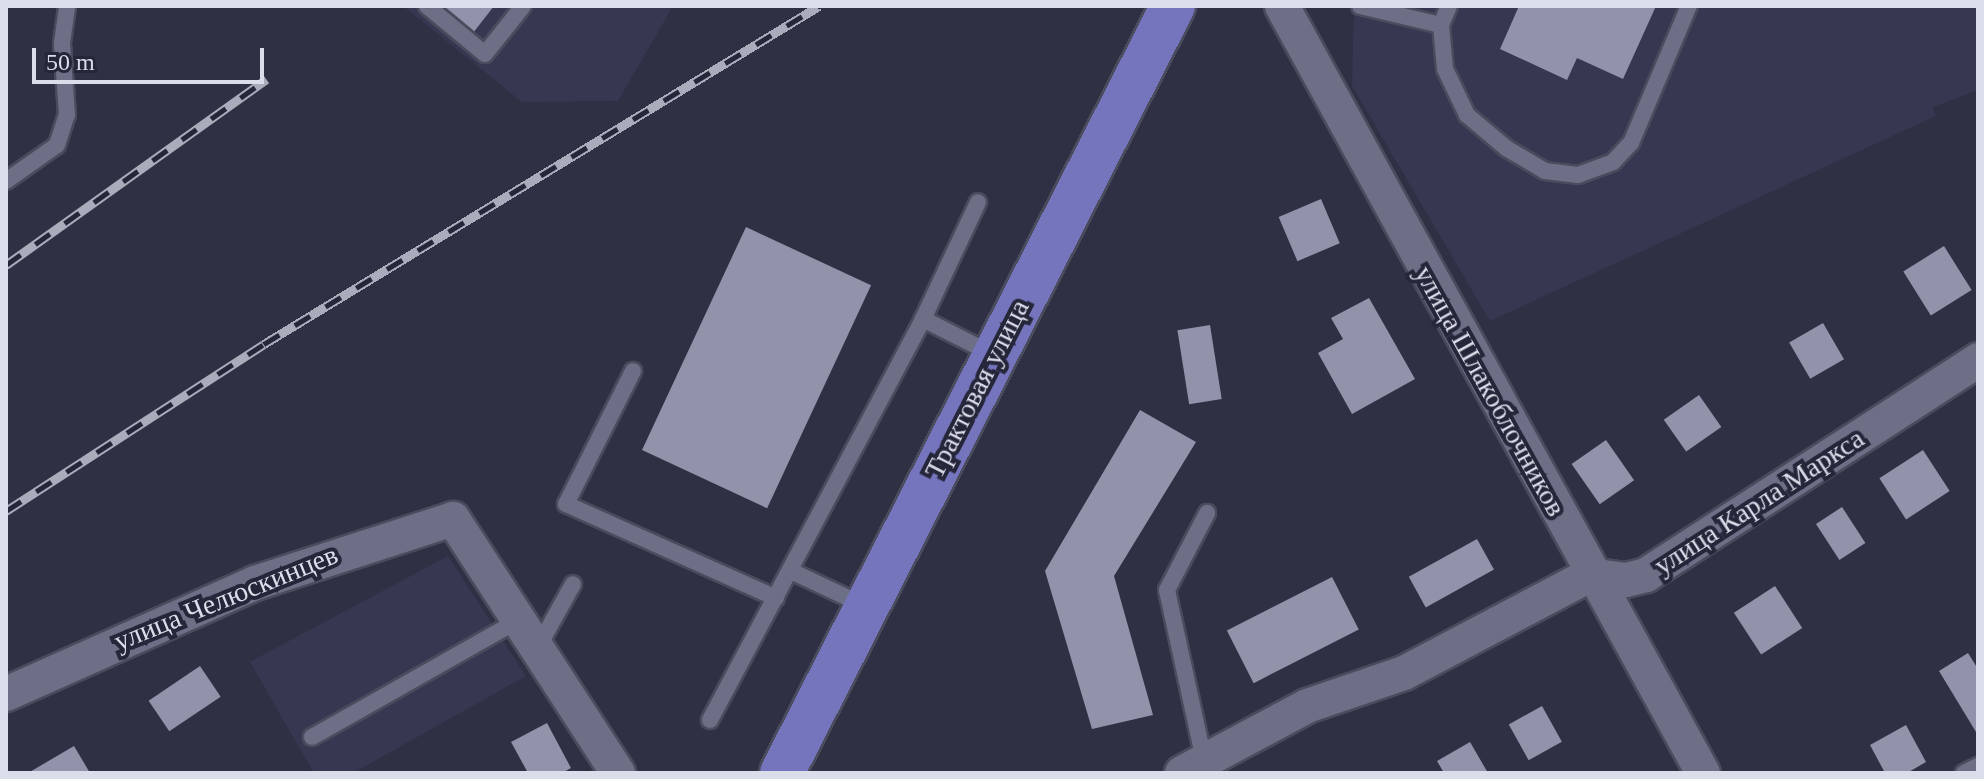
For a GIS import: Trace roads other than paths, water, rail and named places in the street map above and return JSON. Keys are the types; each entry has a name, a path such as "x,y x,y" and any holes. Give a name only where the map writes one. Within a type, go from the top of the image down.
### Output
{"main road":[{"name":"Трактовая улица","path":"782,773 1173,6"}],"street":[{"name":"улица Шлакоблочников","path":"1282,6 1590,575 1703,773"},
{"name":"улица Карла Маркса","path":"1590,575 1626,580 1646,575 1978,360"},
{"name":"улица Челюскинцев","path":"6,694 255,583 453,519 517,621"},
{"path":"1193,767 1307,706 1404,673 1590,575"},
{"path":"517,621 618,773"}],"lane":[{"path":"6,181 57,145 67,115 62,43 67,6"},
{"path":"427,6 485,54 523,6"},
{"path":"1360,6 1441,25"},
{"path":"1449,6 1441,25 1445,69 1467,115 1506,148 1545,171 1578,175 1613,162 1631,143 1689,6"},
{"path":"710,720 923,319 978,202"},
{"path":"923,319 993,354"},
{"path":"633,371 566,504 776,598"},
{"path":"1193,767 1167,590 1207,513"},
{"path":"791,571 866,607"},
{"path":"536,651 573,584"},
{"path":"312,737 517,621"},
{"path":"1964,773 1978,766"}],"railway":[{"path":"6,511 264,344 819,6"},
{"path":"6,265 267,79"}]}
